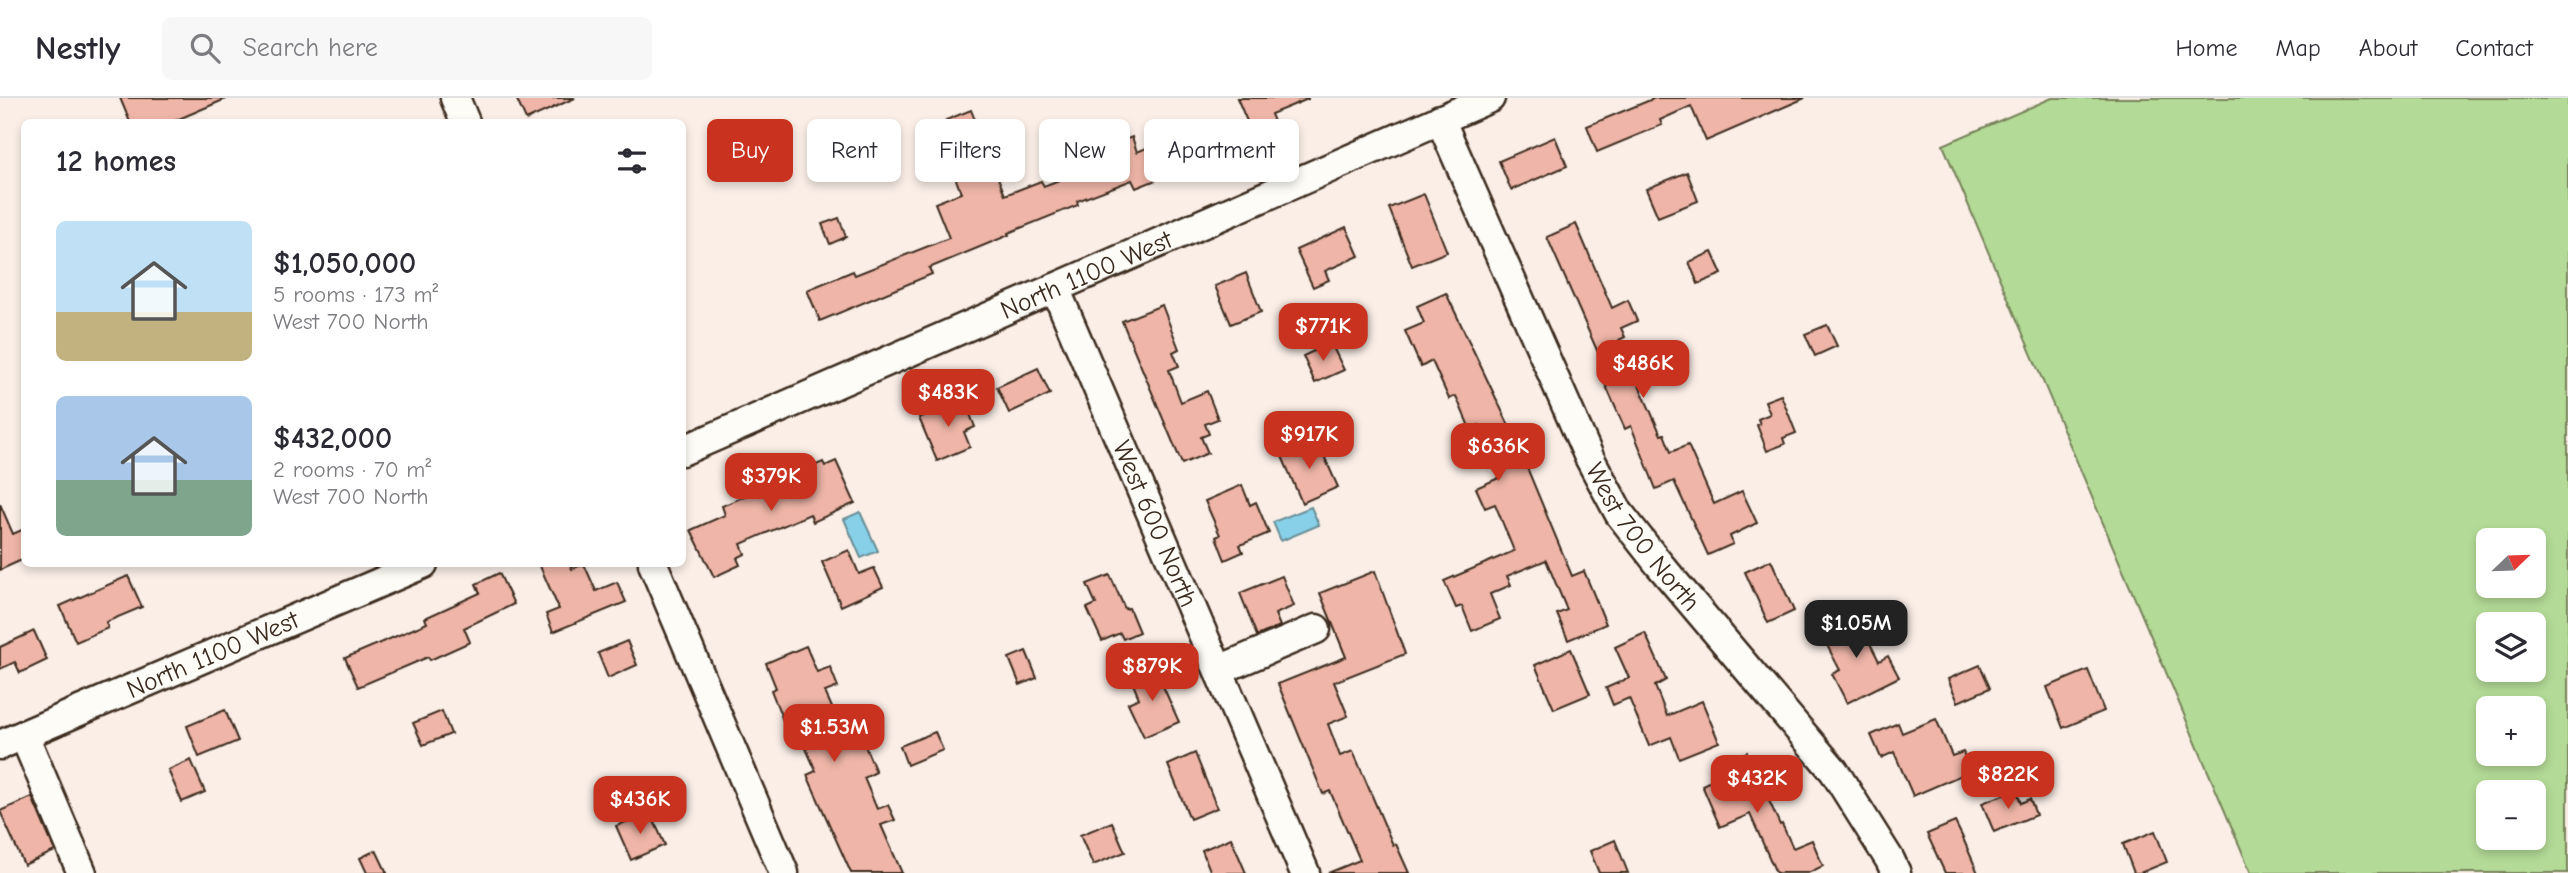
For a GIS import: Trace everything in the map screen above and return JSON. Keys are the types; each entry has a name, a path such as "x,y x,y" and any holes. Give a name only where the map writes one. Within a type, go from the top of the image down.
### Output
{"street":[{"path":"455,98 464,119"},
{"name":"North 1100 West","path":"686,449 1490,98"},
{"name":"West 700 North","path":"1440,119 1589,457 1619,513 1834,771 1896,873"},
{"name":"West 600 North","path":"1055,288 1306,873"},
{"name":"North 1100 West","path":"12,740 416,567"},
{"path":"654,567 784,873"},
{"path":"1219,670 1316,629"},
{"path":"12,740 82,873"}],"green space":[{"path":"2052,98 2568,98 2568,873 2251,873 1943,145"}],"water":[{"path":"1311,507 1319,525 1281,541 1273,522"},
{"path":"860,512 878,551 861,558 844,519"}],"building":[{"path":"120,98 228,98 179,119 129,119"},
{"path":"516,98 575,98 528,119 526,119"},
{"path":"1237,98 1308,98 1271,114 1273,119 1246,119"},
{"path":"1655,98 1805,98 1706,141 1691,106 1660,120 1662,125 1597,152 1587,126"},
{"path":"971,110 975,119 948,119"},
{"path":"1132,137 1137,152 1144,149 1144,182 1151,182 1136,188 1130,181"},
{"path":"1555,137 1567,166 1511,190 1499,161"},
{"path":"1687,172 1698,201 1658,217 1646,189"},
{"path":"957,182 1000,182 1005,195 1039,182 1044,186 1054,182 1127,182 1077,201 1078,205 929,268 932,274 820,321 807,290 853,271 855,275 949,238 935,203 961,193"},
{"path":"1424,194 1447,252 1412,266 1389,208"},
{"path":"839,218 846,237 830,244 822,224"},
{"path":"1576,224 1612,308 1628,300 1637,321 1621,328 1625,337 1619,340 1671,452 1688,445 1714,504 1742,491 1757,523 1730,536 1733,544 1708,555 1674,481 1656,489 1631,426 1625,429 1601,375 1607,373 1547,237"},
{"path":"1346,227 1359,256 1325,271 1329,280 1313,287 1296,250"},
{"path":"1712,252 1722,274 1698,284 1689,262"},
{"path":"1246,273 1261,312 1231,324 1215,286"},
{"path":"1446,293 1513,434 1572,576 1584,571 1606,624 1568,640 1557,614 1567,610 1546,560 1507,576 1511,585 1490,594 1500,619 1472,631 1462,606 1456,608 1444,581 1514,551 1495,504 1485,508 1476,488 1501,477 1479,425 1470,429 1456,396 1449,399 1432,361 1421,367 1405,331 1424,323 1417,306"},
{"path":"1162,305 1179,349 1173,352 1179,366 1169,370 1181,402 1207,391 1218,419 1205,424 1209,434 1201,437 1208,453 1182,464 1122,321"},
{"path":"1827,325 1837,346 1815,356 1805,334"},
{"path":"1331,343 1344,370 1315,383 1303,356"},
{"path":"1038,368 1050,394 1009,413 997,387"},
{"path":"1781,395 1796,433 1783,438 1785,444 1767,451 1757,425 1760,424 1758,419 1770,414 1765,401"},
{"path":"964,399 975,427 964,432 970,447 937,461 919,418"},
{"path":"1316,438 1338,487 1302,503 1281,454"},
{"path":"836,461 855,503 813,522 810,514 741,544 745,554 737,558 740,565 714,577 691,530 725,515 722,506 823,462 825,466"},
{"path":"1242,485 1250,505 1256,502 1269,533 1240,545 1243,552 1225,560 1216,537 1220,535 1205,501"},
{"path":"0,504 13,534 21,530 21,560 0,570"},
{"path":"849,550 859,574 874,568 883,587 841,606 822,562"},
{"path":"1771,560 1794,611 1768,623 1745,572"},
{"path":"540,567 585,567 596,591 617,582 626,602 553,632 546,614 559,609"},
{"path":"1375,571 1405,654 1334,682 1348,716 1328,724 1340,756 1353,751 1393,845 1396,844 1409,873 1328,873 1360,860 1330,791 1323,794 1278,684 1346,657 1320,593"},
{"path":"499,573 514,604 464,628 470,642 358,687 345,658 427,623 425,618 480,593 476,584"},
{"path":"1110,575 1139,632 1123,639 1120,633 1102,641 1087,608 1096,604 1087,584"},
{"path":"128,576 142,607 106,622 108,628 76,642 60,606"},
{"path":"1282,576 1294,606 1275,614 1280,626 1257,636 1240,593"},
{"path":"1855,614 1879,661 1888,656 1899,677 1847,703 1832,674 1840,670 1820,632"},
{"path":"34,631 47,660 20,673 15,662 0,669 0,647"},
{"path":"1645,633 1666,680 1655,686 1667,716 1702,701 1719,742 1679,758 1671,737 1649,746 1629,698 1613,705 1606,688 1629,678 1615,647"},
{"path":"627,641 637,665 608,678 598,653"},
{"path":"806,646 817,672 830,667 838,687 825,692 847,739 860,734 876,772 864,778 877,809 888,805 895,820 881,825 902,873 851,873 807,775 816,771 793,719 784,723 771,690 776,688 766,663"},
{"path":"1571,649 1590,694 1554,709 1535,665"},
{"path":"1026,651 1037,678 1020,685 1009,658"},
{"path":"1980,665 1990,688 1958,702 1948,679"},
{"path":"1154,666 1179,722 1144,737 1128,703 1139,698 1130,677"},
{"path":"2088,670 2104,711 2063,728 2047,687"},
{"path":"225,710 238,741 199,757 187,726"},
{"path":"442,711 451,734 423,745 413,723"},
{"path":"1936,719 1952,756 1963,752 1971,771 1913,796 1894,752 1881,758 1871,735 1898,723 1902,733"},
{"path":"935,732 943,750 907,765 900,746"},
{"path":"1747,752 1793,848 1812,840 1823,866 1808,873 1776,873 1750,814 1720,827 1702,785 1722,776 1717,765"},
{"path":"1195,753 1217,808 1190,819 1168,765"},
{"path":"191,760 205,792 182,802 168,770"},
{"path":"2016,790 2021,803 2030,799 2036,815 1994,832 1982,803"},
{"path":"32,797 55,851 24,865 0,811"},
{"path":"650,812 665,845 631,860 616,826"},
{"path":"1112,822 1125,852 1093,865 1080,835"},
{"path":"1955,822 1978,873 1945,873 1927,834"},
{"path":"2155,831 2167,862 2134,873 2123,844"},
{"path":"1231,838 1246,873 1211,873 1202,850"},
{"path":"1615,840 1628,873 1599,873 1590,851"},
{"path":"376,850 387,873 367,873 360,858"}]}
